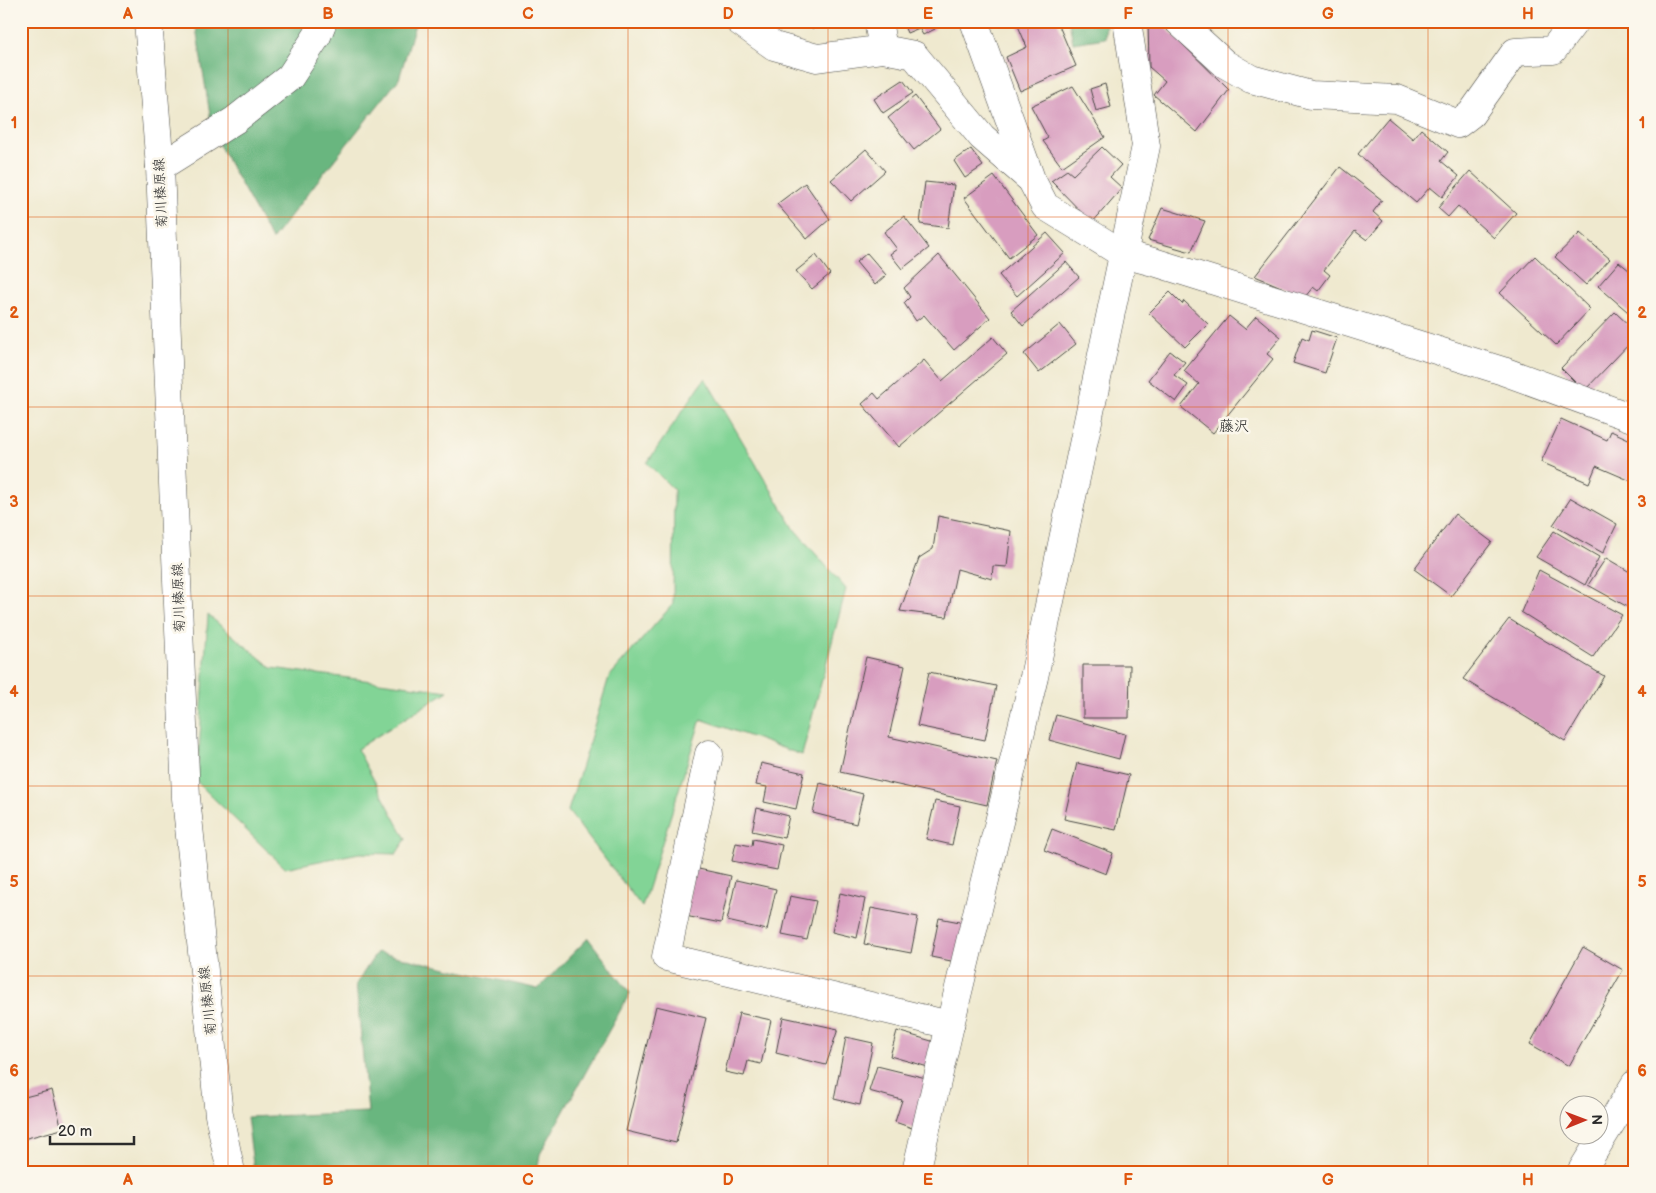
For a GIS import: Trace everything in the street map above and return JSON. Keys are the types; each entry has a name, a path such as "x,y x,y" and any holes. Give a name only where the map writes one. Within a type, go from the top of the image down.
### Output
{"street":[{"name":"菊川榛原線","path":"148,21 160,167 186,798 219,1115 231,1172"},
{"path":"160,167 235,120 290,77 317,36 322,21"},
{"path":"739,21 774,46 817,58 883,49 914,54 982,137 1031,179"},
{"path":"878,21 883,49"},
{"path":"974,21 1031,179 1045,206 1123,254 1493,368 1635,419"},
{"path":"916,1172 1034,677 1146,146 1127,21"},
{"path":"1178,21 1225,64 1251,79 1312,94 1397,99 1458,124 1471,114 1514,52 1553,50 1575,21"},
{"path":"709,754 666,957 950,1025"},
{"path":"1581,1172 1635,1084"}],"green space":[{"path":"195,21 416,21 399,79 272,240 213,134"},
{"path":"1069,21 1106,21 1105,38 1073,43"},
{"path":"705,378 795,530 846,589 802,755 701,719 642,907 568,811 609,677 673,604 674,490 647,463"},
{"path":"208,615 272,668 448,691 357,749 406,839 396,854 359,853 285,868 197,782"},
{"path":"588,938 630,993 540,1154 537,1172 254,1172 247,1117 368,1112 356,984 377,952 538,989"}],"building":[{"path":"804,21 819,21 812,29"},
{"path":"902,21 931,21 935,29 923,35 919,28 907,33"},
{"path":"1016,21 1057,21 1076,66 1020,91 1006,57 1027,47"},
{"path":"1148,21 1159,21 1229,90 1197,132 1154,95 1165,81 1149,67"},
{"path":"903,80 913,93 883,113 874,99"},
{"path":"1105,84 1111,107 1096,111 1090,89"},
{"path":"1073,86 1105,137 1062,167 1043,141 1048,138 1031,106"},
{"path":"915,96 940,129 914,150 888,118"},
{"path":"1388,118 1413,139 1421,129 1448,152 1441,161 1459,176 1442,197 1430,187 1416,203 1358,154"},
{"path":"1102,147 1121,165 1110,177 1122,188 1092,223 1051,181 1067,170 1073,175"},
{"path":"866,149 885,171 851,201 831,180"},
{"path":"971,149 983,166 965,178 954,161"},
{"path":"1340,167 1382,200 1373,212 1383,221 1367,240 1355,231 1324,270 1330,275 1318,291 1313,287 1305,297 1255,276"},
{"path":"1470,171 1516,213 1494,238 1458,206 1448,217 1438,208"},
{"path":"994,176 1038,235 1009,258 964,198"},
{"path":"925,182 954,185 948,228 920,224"},
{"path":"805,183 830,219 807,239 777,204"},
{"path":"1162,208 1205,221 1191,252 1148,240"},
{"path":"904,216 929,248 902,269 890,254 897,249 884,232"},
{"path":"1047,233 1065,253 1017,296 999,275"},
{"path":"1580,233 1610,259 1586,285 1555,257"},
{"path":"867,253 886,275 875,285 856,262"},
{"path":"816,255 830,274 812,289 796,271"},
{"path":"939,255 990,318 954,350 924,315 916,321 904,303 910,297 904,288"},
{"path":"1535,256 1590,309 1556,345 1500,293"},
{"path":"1066,262 1079,277 1023,326 1011,311"},
{"path":"1619,262 1635,275 1635,318 1598,286"},
{"path":"1170,292 1182,304 1184,301 1208,324 1185,347 1149,313"},
{"path":"1615,312 1635,331 1635,338 1584,391 1561,368"},
{"path":"1229,316 1245,329 1256,316 1281,337 1267,354 1273,359 1213,433 1181,407 1199,384 1184,371"},
{"path":"1060,324 1076,344 1039,373 1024,354"},
{"path":"1312,330 1337,338 1325,373 1293,363 1302,337 1309,340"},
{"path":"993,337 1007,354 899,447 862,404 874,393 879,399 924,360 942,381"},
{"path":"1170,351 1185,362 1174,375 1188,385 1176,402 1148,380"},
{"path":"1561,419 1607,440 1611,431 1635,442 1635,473 1631,481 1596,466 1589,483 1541,462"},
{"path":"1571,498 1617,524 1603,553 1553,525"},
{"path":"1455,514 1492,542 1451,596 1414,569"},
{"path":"938,516 1011,531 1007,567 993,566 992,579 957,569 947,617 900,611 919,558 933,549"},
{"path":"1554,531 1599,557 1585,585 1536,557"},
{"path":"1606,558 1635,575 1635,611 1588,585"},
{"path":"1539,570 1622,615 1593,657 1521,612"},
{"path":"1509,619 1604,676 1565,741 1463,679"},
{"path":"866,657 905,666 889,737 997,761 987,805 840,772"},
{"path":"1083,665 1130,665 1129,718 1083,718"},
{"path":"929,672 996,686 985,740 917,726"},
{"path":"1056,715 1125,734 1119,759 1049,740"},
{"path":"761,763 804,773 796,809 764,802 767,787 756,785"},
{"path":"1077,763 1129,775 1116,830 1064,819"},
{"path":"820,783 863,794 856,824 813,813"},
{"path":"935,801 960,806 952,845 926,839"},
{"path":"757,808 789,816 784,838 752,831"},
{"path":"1052,829 1113,853 1106,874 1044,850"},
{"path":"753,839 782,845 777,870 732,861 736,843 752,846"},
{"path":"694,868 731,876 721,923 685,916"},
{"path":"736,880 776,889 767,930 727,921"},
{"path":"840,893 865,899 857,938 832,932"},
{"path":"790,896 816,901 807,940 782,935"},
{"path":"871,908 918,917 911,953 864,944"},
{"path":"939,918 965,923 956,962 931,957"},
{"path":"1583,947 1623,970 1569,1066 1530,1044"},
{"path":"656,1006 706,1018 676,1143 626,1131"},
{"path":"739,1013 771,1020 761,1064 748,1061 744,1076 725,1072"},
{"path":"783,1017 838,1029 826,1065 776,1053"},
{"path":"897,1031 935,1042 928,1067 890,1056"},
{"path":"846,1037 873,1043 860,1105 834,1099"},
{"path":"877,1066 926,1078 915,1129 895,1122 902,1100 869,1091"},
{"path":"52,1090 62,1129 23,1139 21,1134 21,1098"}],"district":[{"name":"藤沢","path":"1234,426"}]}
